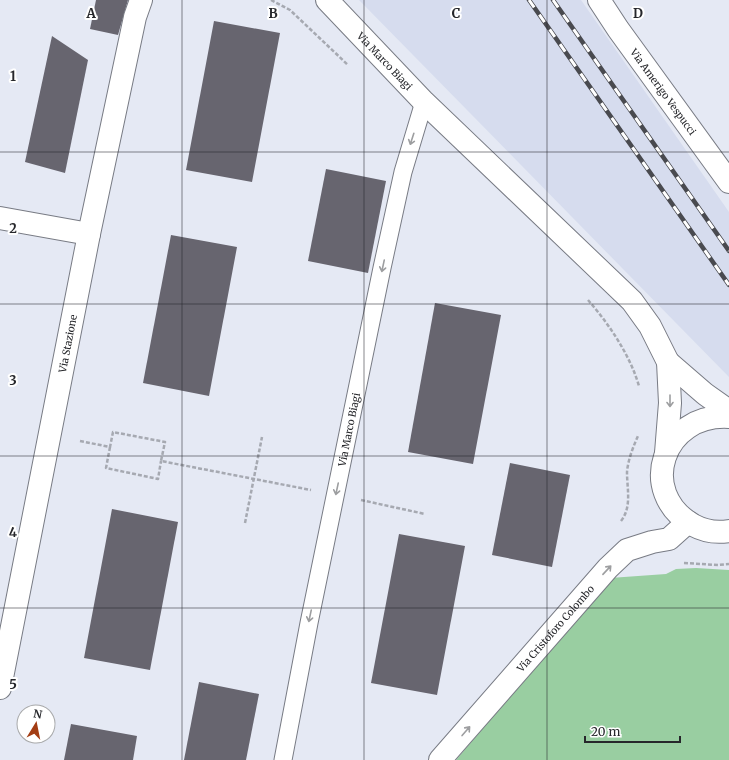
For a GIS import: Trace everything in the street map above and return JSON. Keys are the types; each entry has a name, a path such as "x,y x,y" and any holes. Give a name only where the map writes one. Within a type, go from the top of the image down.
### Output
{"street":[{"name":"Via Stazione","path":"0,688 89,234 135,17 141,0"},
{"name":"Via Marco Biagi","path":"313,0 345,20"},
{"name":"Via Marco Biagi","path":"327,0 424,102 632,301 650,326 668,362 705,394 729,411"},
{"name":"Via Amerigo Vespucci","path":"599,0 618,30 729,182"},
{"path":"0,218 89,234"},
{"name":"Via Marco Biagi","path":"668,362 670,403 666,453 662,477 666,493 676,511 688,522"},
{"path":"666,453 678,434 694,423 712,417 729,417"},
{"path":"688,522 705,530 729,531"},
{"name":"Via Cristoforo Colombo","path":"440,760 608,568 627,550 652,542 669,539 688,522"}],"lane":[{"name":"Via Marco Biagi","path":"283,760 335,495 403,172 424,102"}],"path":[{"path":"271,0 290,10 352,70"},
{"path":"583,295 616,338 631,364 640,392"},
{"path":"627,550 613,532 623,519 628,503 627,471 632,450 642,429"},
{"path":"113,432 165,442 158,479 106,468 110,448 113,432"},
{"path":"245,523 262,437"},
{"path":"80,441 110,448"},
{"path":"161,461 425,514"}],"shaded area":[{"path":"359,0 581,0 729,212 729,377"}],"green space":[{"path":"696,568 729,570 729,760 456,760 610,578 666,574 676,569"}],"building":[{"path":"96,0 128,0 118,35 90,29"},
{"path":"214,21 280,33 252,182 186,170"},
{"path":"52,36 88,60 65,173 25,162"},
{"path":"326,169 386,181 368,273 308,261"},
{"path":"171,235 237,247 209,396 143,383"},
{"path":"435,303 501,315 473,464 408,452"},
{"path":"510,463 570,475 552,567 492,555"},
{"path":"112,509 178,522 150,670 84,658"},
{"path":"399,534 465,546 437,695 371,683"},
{"path":"199,682 259,694 246,760 184,760"},
{"path":"71,724 137,736 133,760 64,760"}],"railway":[{"path":"529,0 729,285"},
{"path":"553,0 729,251"}]}
